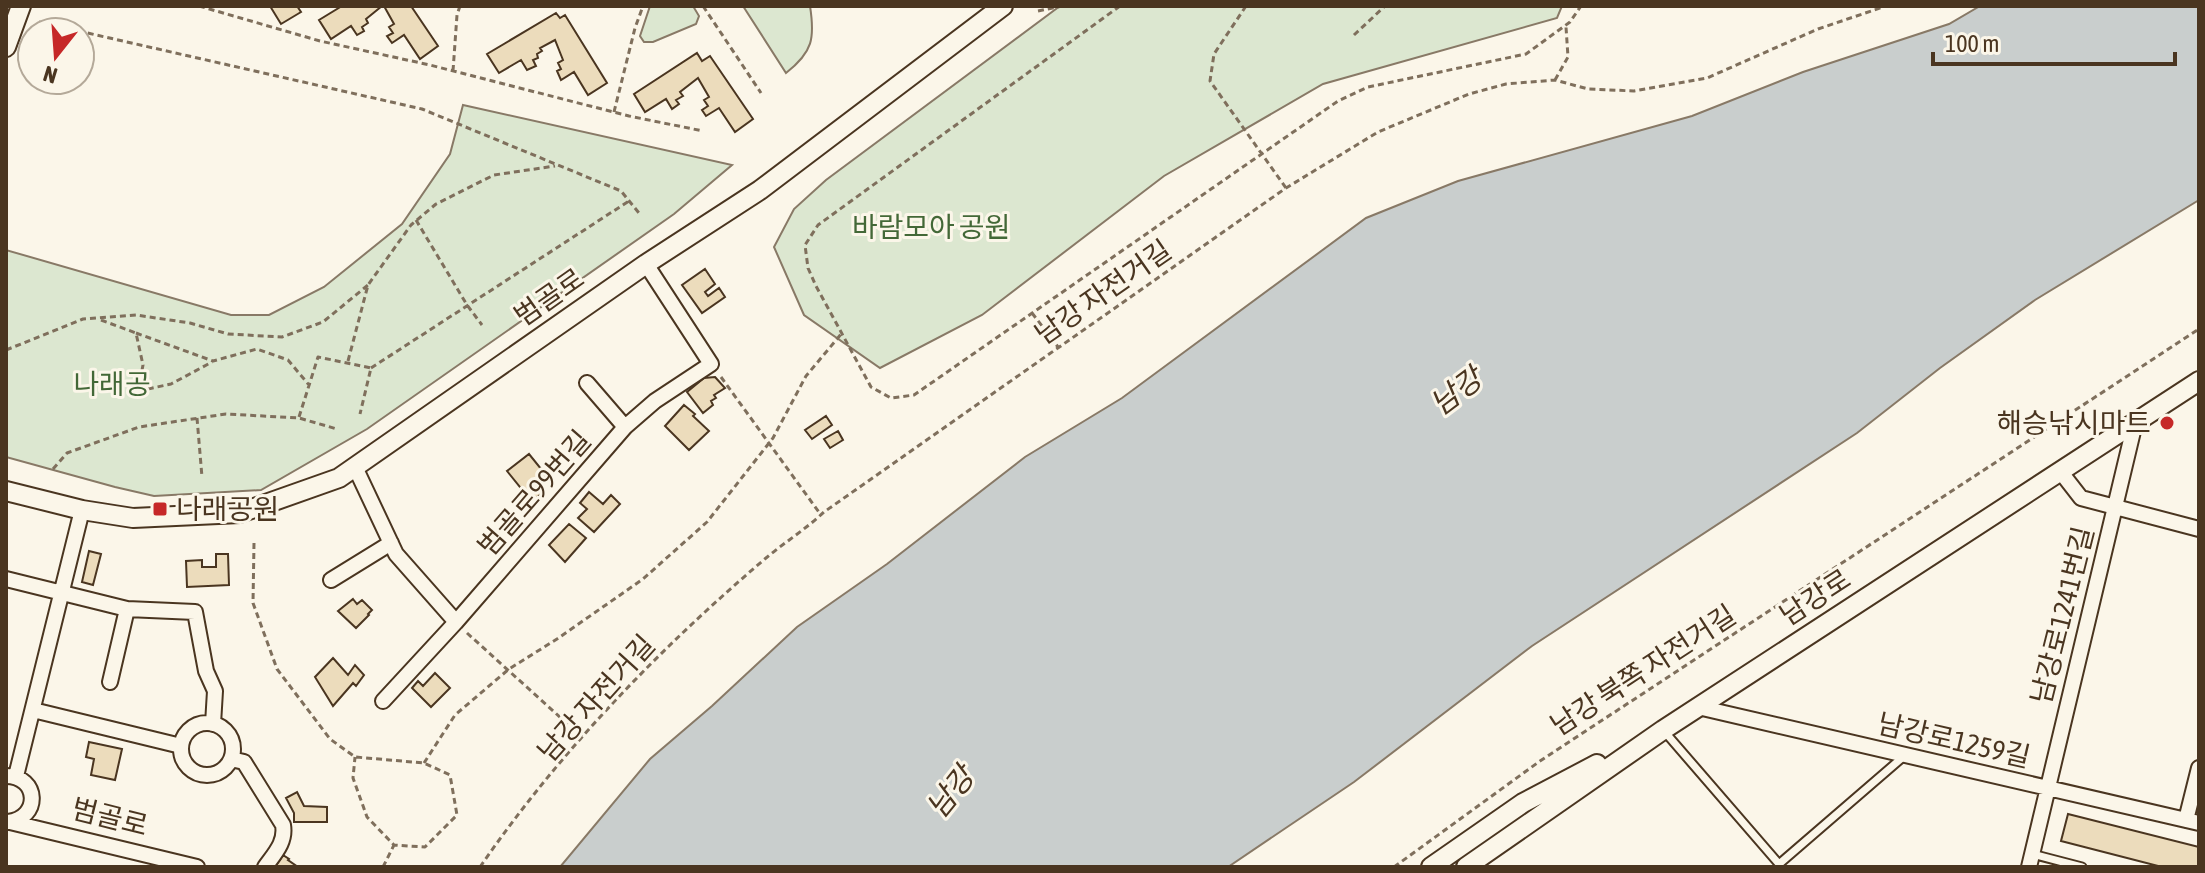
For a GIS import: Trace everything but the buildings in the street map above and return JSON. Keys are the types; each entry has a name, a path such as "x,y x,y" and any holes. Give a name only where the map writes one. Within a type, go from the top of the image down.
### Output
{"street":[{"path":"6,47 21,6"},
{"name":"범골로","path":"6,491 82,510 133,518 240,513 339,478 646,264 760,190 1003,6"},
{"path":"646,264 711,364"},
{"name":"범골로99번길","path":"383,701 456,622 625,427 655,401 711,364"},
{"name":"남강로","path":"1466,867 1663,730 2199,381"},
{"path":"587,383 625,427"},
{"name":"남강로1241번길","path":"2030,861 2135,423"},
{"path":"355,467 396,554 456,622"},
{"path":"2060,471 2081,498 2199,529"},
{"name":"범골로","path":"8,822 24,816 31,803 29,788 11,776 33,710 82,510"},
{"path":"331,580 391,543"},
{"path":"6,579 127,609 195,612 206,671 215,691 213,724"},
{"path":"110,682 127,609"},
{"name":"남강로1259길","path":"1698,707 2193,822"},
{"path":"33,710 181,746"},
{"path":"213,724 221,727 232,741 231,759 213,774 197,773 184,762 183,738 195,725 213,724"},
{"path":"1431,867 1523,803 1663,730"},
{"path":"231,759 244,762 283,825 285,835 282,843 265,867"},
{"path":"2193,822 2199,768"},
{"name":"범골로","path":"8,822 197,867"}],"lane":[{"path":"1663,730 1779,864 1905,755"},
{"path":"2030,861 2082,867"}],"path":[{"path":"199,6 320,41 703,131"},
{"path":"453,71 460,6"},
{"path":"614,112 643,6"},
{"path":"703,6 761,93"},
{"path":"1038,11 1062,6"},
{"path":"1120,6 818,225 805,245 808,268 871,387 891,398 914,395 1338,101 1368,87 1526,54 1566,25 1581,6"},
{"path":"1246,6 1214,54 1210,81 1286,188"},
{"path":"1354,35 1385,6"},
{"name":"남강 자전거길","path":"480,867 609,707 671,645 767,558 821,515 1286,188 1378,132 1469,94 1506,84 1555,80 1588,89 1634,91 1707,78 1818,29 1886,6"},
{"path":"1555,80 1568,57 1566,25"},
{"path":"96,35 422,109 621,191 639,213"},
{"path":"6,350 83,319 136,315 190,323 228,334 282,337 323,322 368,285 411,225 436,204 494,175 559,166"},
{"path":"360,414 371,368 629,201"},
{"path":"416,220 482,325"},
{"path":"348,361 368,285"},
{"path":"1032,313 1058,347"},
{"path":"97,318 213,361"},
{"name":"남강 북쪽 자전거길","path":"1394,867 1540,761 2199,329"},
{"path":"136,333 143,365 138,391"},
{"path":"424,763 455,715 509,669 643,579 707,522 768,444 806,376 842,333"},
{"path":"128,396 171,384 213,361 257,349 288,360 309,385"},
{"path":"299,418 318,357 371,368"},
{"path":"711,364 821,515"},
{"path":"53,469 67,453 139,427 197,418 226,414 299,418 337,429"},
{"path":"197,418 202,477"},
{"path":"254,543 253,603 277,669 330,739 355,757 424,763 450,775 457,815 425,847 394,845 367,817 353,778 355,757"},
{"path":"456,622 582,737"},
{"path":"383,867 394,845"}],"green space":[{"path":"650,6 693,6 699,16 696,24 653,42 644,42 640,36"},
{"path":"743,6 810,6 810,44 802,58 786,73"},
{"name":"바람모아 공원","path":"1060,6 1562,6 1557,18 1323,84 1164,176 982,315 880,368 804,315 774,247 794,209 826,180"},
{"name":"나래공","path":"463,105 732,165 674,214 367,429 261,490 154,496 6,457 6,250 231,315 269,315 324,287 402,224 450,154"}],"water":[{"name":"남강","path":"1980,6 2199,6 2199,200 2035,300 1857,433 1532,646 1354,782 1228,867 560,867 650,759 797,627 887,564 1025,457 1122,398 1366,218 1458,181 1692,116 1803,72 1949,24"}],"place":[{"name":"해승낚시마트","path":"2167,423"},
{"name":"나래공원","path":"160,509"}]}
